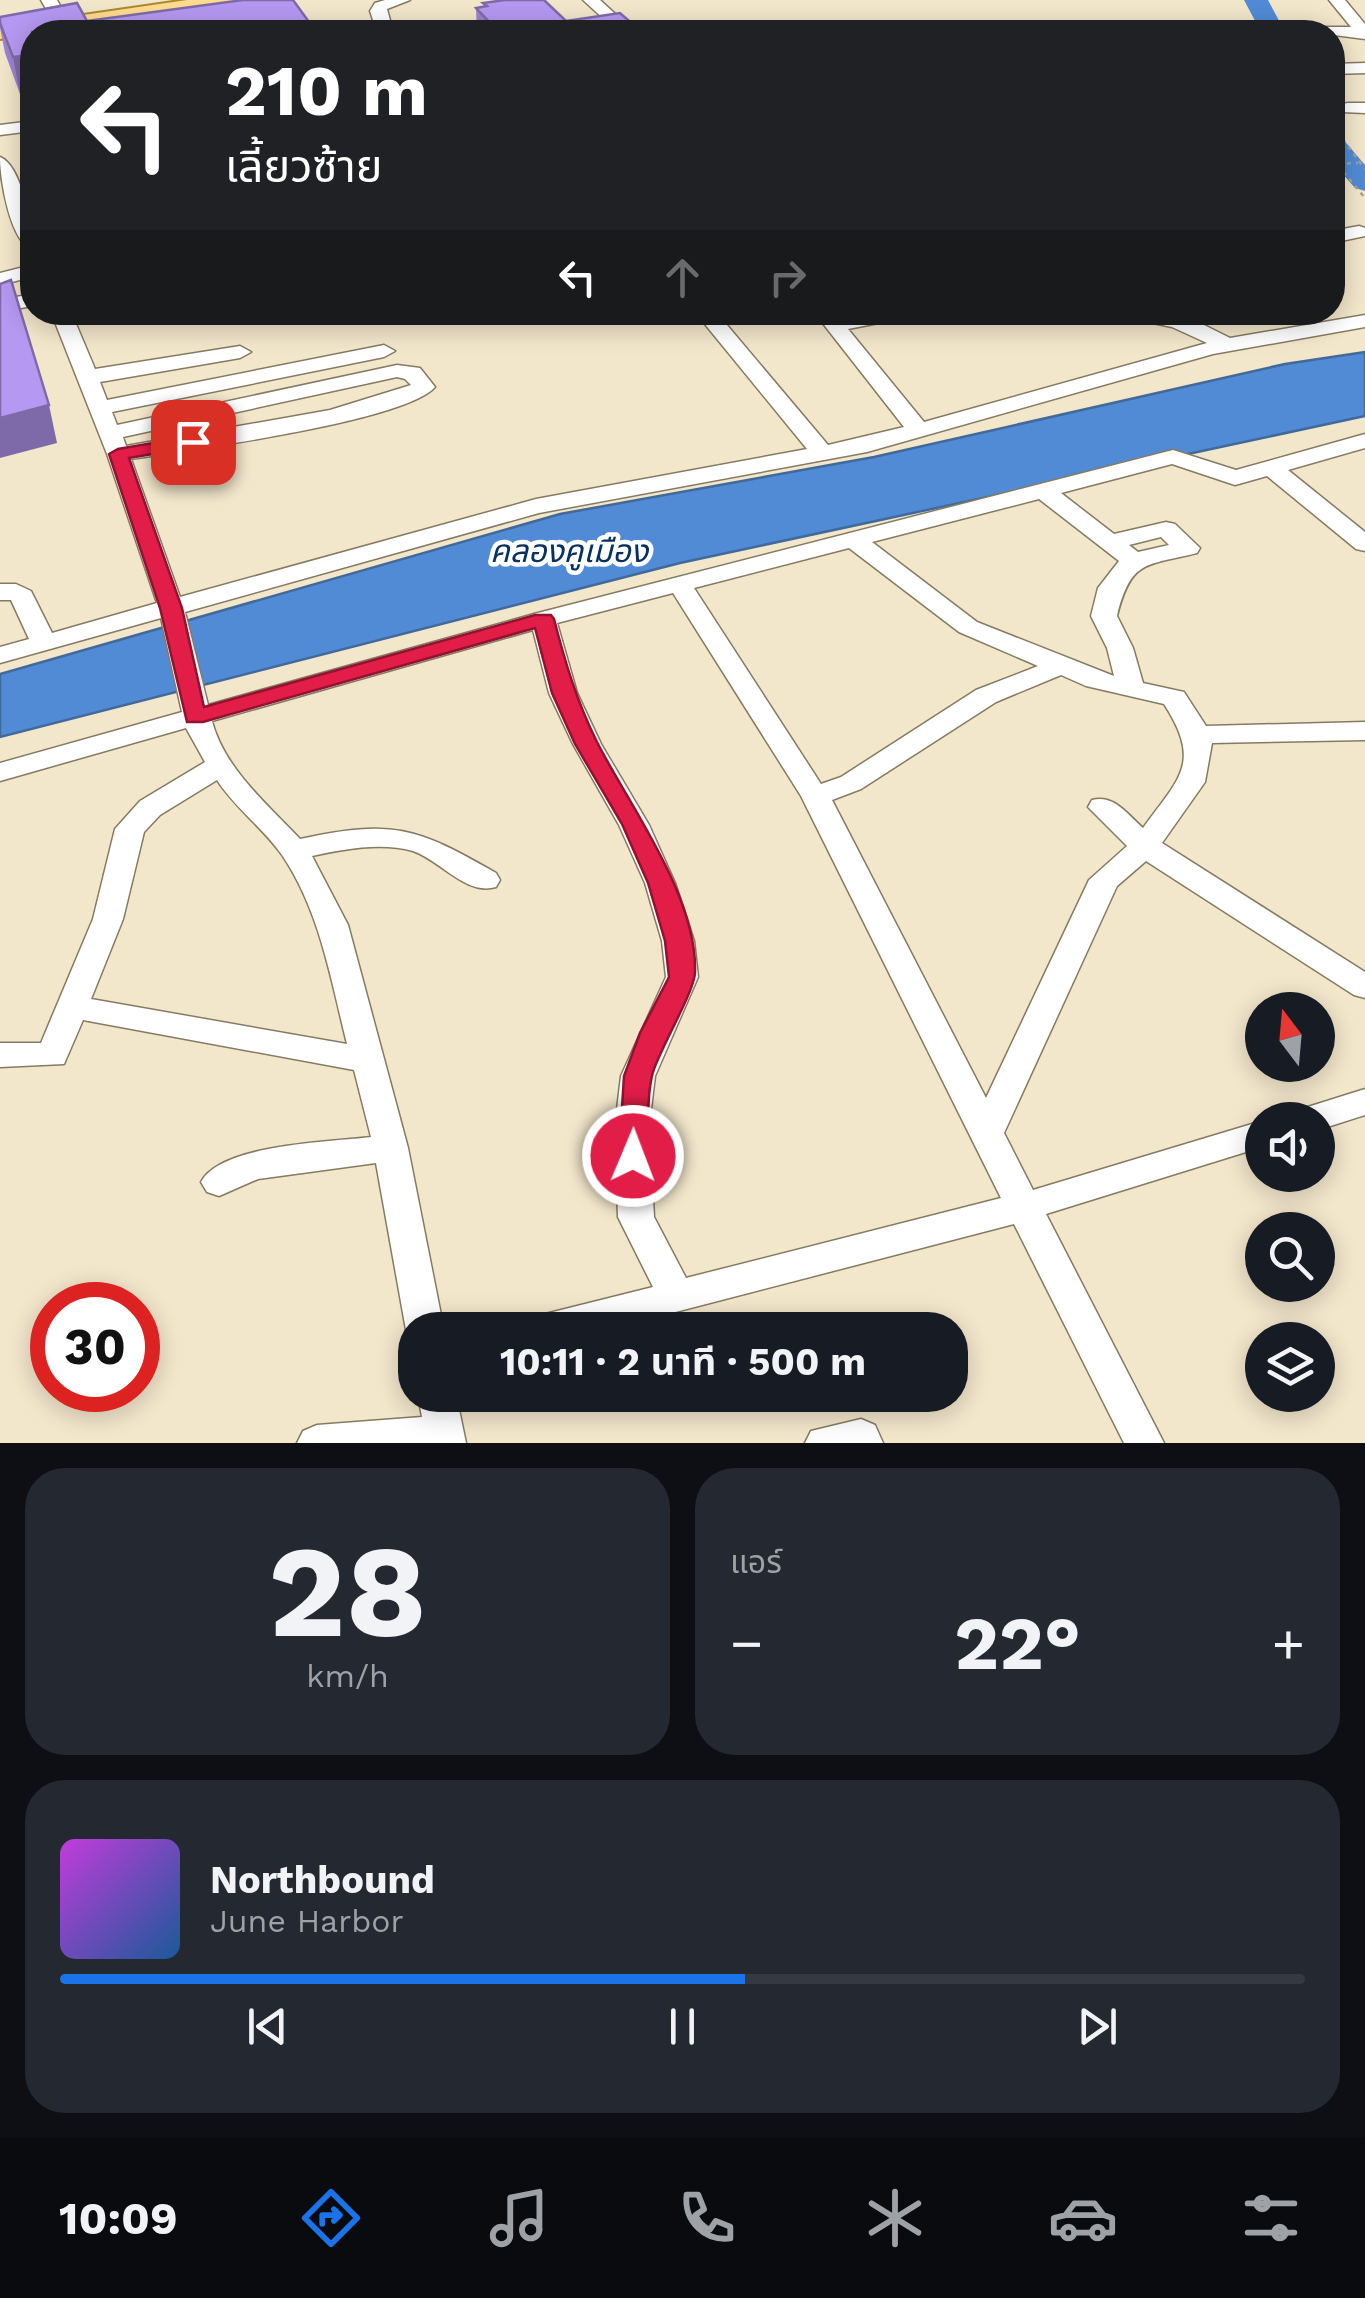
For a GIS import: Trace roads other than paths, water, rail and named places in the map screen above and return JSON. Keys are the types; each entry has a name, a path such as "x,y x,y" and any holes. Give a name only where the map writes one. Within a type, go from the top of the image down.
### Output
{"main road":[{"path":"60,20 227,0"},
{"path":"63,20 146,7"}],"street":[{"path":"49,0 60,20"},
{"path":"381,20 380,6 402,0"},
{"path":"1337,0 1364,32"},
{"path":"590,9 614,20"},
{"path":"1,166 6,196 20,221"},
{"path":"1345,235 1359,232"},
{"path":"66,325 114,443 172,613 194,704 220,764 239,792 294,850 333,925 391,1148 422,1312"},
{"path":"717,325 822,453"},
{"path":"834,325 919,431"},
{"path":"1193,325 1226,344"},
{"path":"0,655 172,613 536,506 919,431 1226,344 1315,325"},
{"path":"100,408 384,351"},
{"path":"88,376 240,352"},
{"path":"398,371 412,373 424,387 418,394 370,408 114,443 398,371"},
{"path":"0,772 194,704 856,542 1173,456 1235,478 1365,441"},
{"path":"1271,468 1365,544"},
{"path":"1040,489 1133,560"},
{"path":"1109,542 1166,529 1188,548 1133,560 1111,588 1104,616 1120,648 1131,688"},
{"path":"856,542 968,626 1059,667 1174,698 1198,735 1199,753 1190,782 1145,846 1104,880 988,1132"},
{"path":"680,585 815,796 1144,1443"},
{"path":"0,592 22,596 44,644"},
{"path":"543,619 563,693 587,744 634,824 660,883 678,941 682,977 638,1076 632,1126 636,1216 678,1298"},
{"path":"815,796 851,783 986,696 1059,667"},
{"path":"1198,735 1365,731"},
{"path":"0,1055 52,1054 108,919 130,828 150,808 220,764"},
{"path":"1102,807 1145,846 1365,988"},
{"path":"294,850 359,838 422,844 485,880"},
{"path":"73,1007 370,1060"},
{"path":"1335,1111 1365,1102"},
{"path":"620,1312 1023,1207 1245,1139"},
{"path":"220,1182 252,1166 391,1148"},
{"path":"316,1443 443,1424"},
{"path":"826,1443 860,1436 863,1443"}],"water":[{"name":"คลองคูเมือง","path":"1365,352 1365,416 680,563 0,737 0,674 560,514 874,457 1285,364"}],"waterway":[{"path":"1256,0 1267,20"},
{"path":"1345,159 1365,182"}]}
